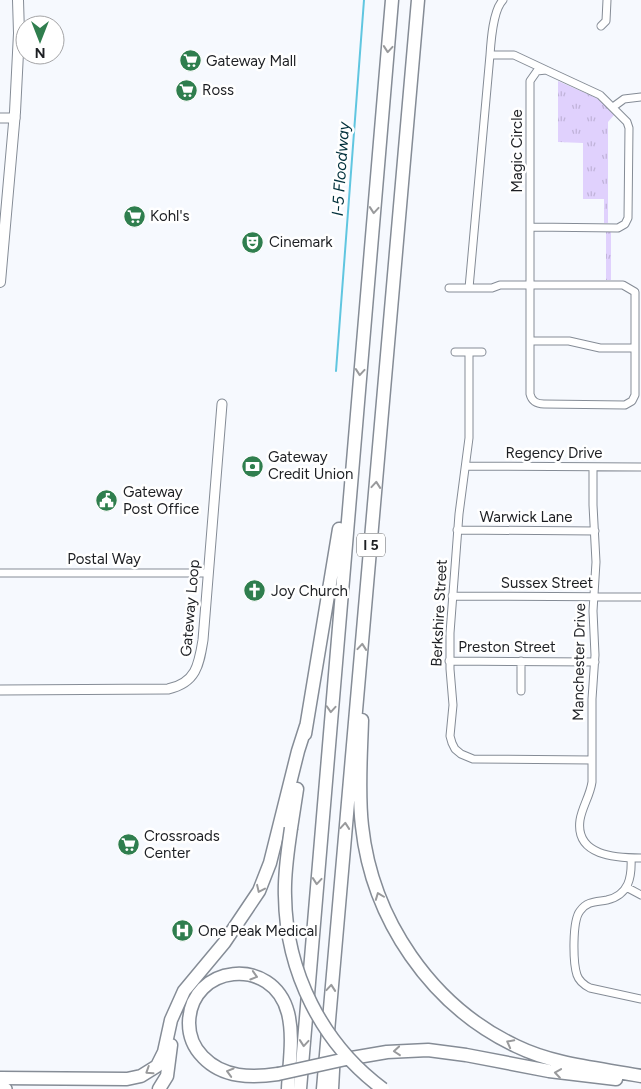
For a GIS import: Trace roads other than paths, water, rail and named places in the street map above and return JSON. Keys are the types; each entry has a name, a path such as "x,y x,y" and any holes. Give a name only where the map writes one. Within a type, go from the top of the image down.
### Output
{"highway":[{"name":"I 5","path":"300,1089 392,0"},
{"name":"I 5","path":"323,1089 418,0"},
{"path":"351,481 340,524 306,726 286,867 286,912 289,937 300,978 318,1017 334,1041 355,1065 383,1089"},
{"path":"360,670 363,693 360,810 364,839 379,898 403,945 423,972 449,999 494,1034 517,1047 576,1065 641,1076"},
{"path":"0,1078 126,1079 141,1076 157,1066 164,1052 171,1020 179,1000 224,943 259,891 270,863 306,726"},
{"path":"288,1089 290,1025 288,1012 279,994 266,981 245,974 225,975 211,982 196,998 190,1013 189,1025 191,1036 198,1052 210,1064 226,1072 255,1076 278,1074 346,1059 387,1052 428,1050 466,1055 579,1076 641,1080"},
{"path":"159,1089 169,1069 175,1012"},
{"path":"329,1012 335,1047 332,1089"}],"main road":[{"path":"0,282 15,118 19,33 18,0"},
{"path":"0,1088 6,1089"}],"street":[{"path":"469,288 490,55 496,9 503,0"},
{"path":"601,26 606,21 607,0"},
{"path":"490,55 514,55 600,95 627,122 629,128 628,216 625,224 614,228 530,227"},
{"name":"Magic Circle","path":"546,70 537,71 530,81 530,394 533,401 544,404 624,405 630,403 635,395 634,348"},
{"path":"613,107 624,99 641,97"},
{"path":"0,118 15,118"},
{"path":"449,288 492,288 500,285 623,285 638,292 634,348 600,348 569,341 530,341"},
{"path":"455,352 482,352"},
{"name":"Berkshire Street","path":"469,352 469,426 466,466 457,530 449,661 453,705 450,736 453,746 461,754 478,760 592,760"},
{"name":"Gateway Loop","path":"0,690 168,690 177,687 196,672 199,664 208,573 222,404"},
{"name":"Regency Drive","path":"466,466 641,467"},
{"name":"Manchester Drive","path":"593,467 596,562 593,620 595,662 592,699 592,760 590,792 580,825 584,840 594,851 611,857 632,858"},
{"name":"Warwick Lane","path":"457,530 594,531"},
{"name":"Postal Way","path":"0,573 208,573"},
{"name":"Sussex Street","path":"452,596 641,597"},
{"name":"Preston Street","path":"449,661 595,662"},
{"path":"521,661 521,691"},
{"path":"641,858 632,858 631,876 626,888 613,898 588,904 578,914 575,926 575,966 578,978 583,984 590,988 641,999"},
{"path":"626,888 641,895"}],"waterway":[{"name":"I-5 Floodway","path":"336,371 364,0"}],"place":[{"name":"Gateway Mall","path":"190,61"},
{"name":"Ross","path":"186,90"},
{"name":"Kohl's","path":"134,216"},
{"name":"Cinemark","path":"253,242"},
{"name":"Gateway Credit Union","path":"252,466"},
{"name":"Gateway Post Office","path":"107,501"},
{"name":"Joy Church","path":"255,591"},
{"name":"Crossroads Center","path":"128,845"},
{"name":"One Peak Medical","path":"182,931"}]}
